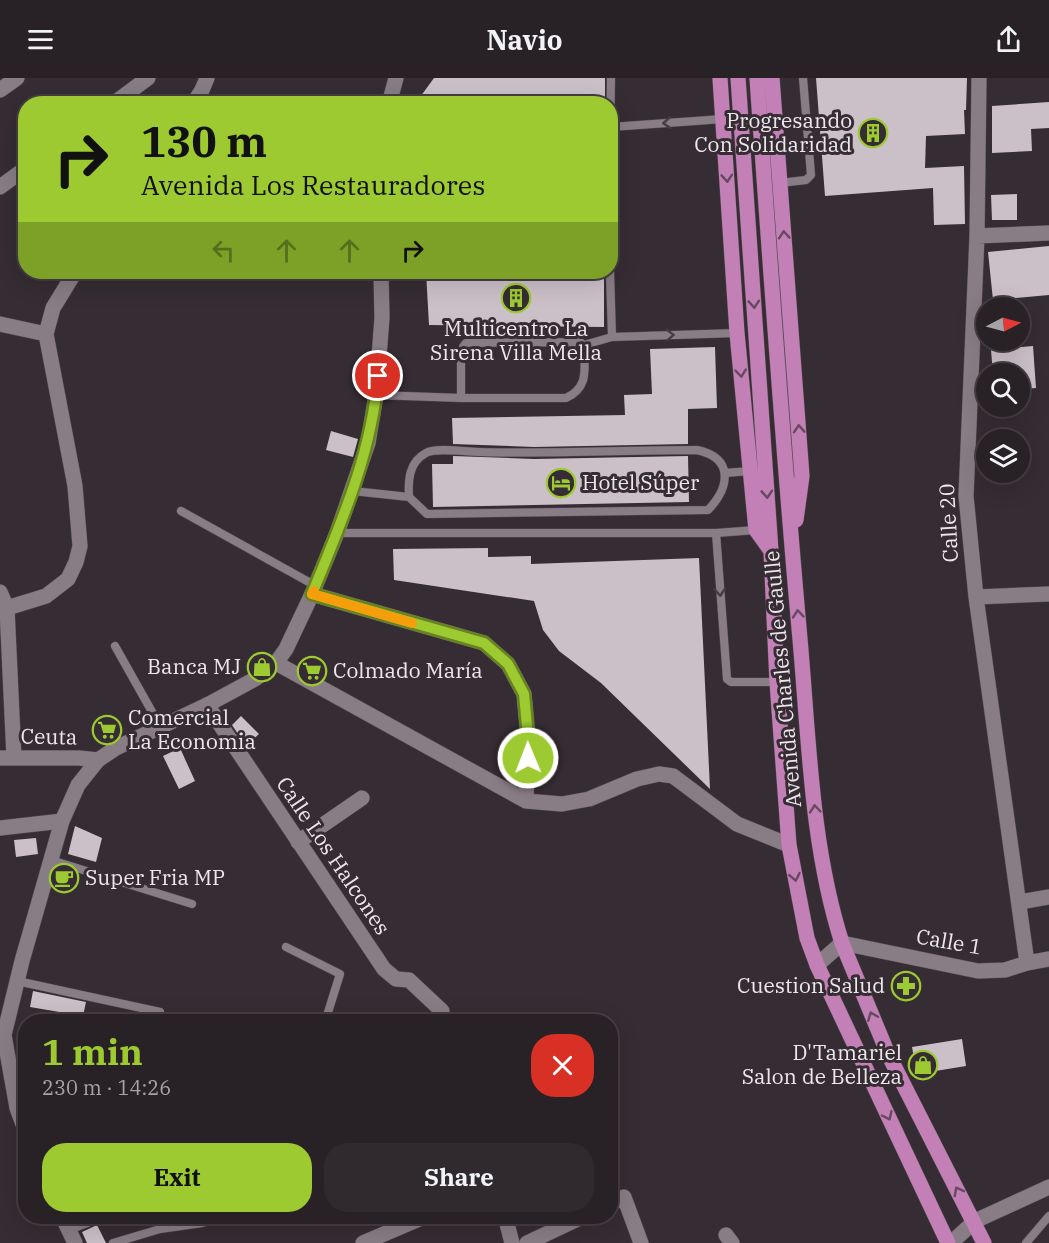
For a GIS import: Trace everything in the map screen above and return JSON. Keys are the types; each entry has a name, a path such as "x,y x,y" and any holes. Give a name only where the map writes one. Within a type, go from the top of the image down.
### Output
{"main road":[{"path":"720,78 737,333 756,530 771,551"},
{"name":"Avenida Charles de Gaulle","path":"738,78 789,845 807,938 817,965 950,1243"},
{"name":"Avenida Charles de Gaulle","path":"756,78 792,550 817,829 836,925 842,943 888,1054 975,1221 984,1243"},
{"path":"772,78 802,476 792,550"}],"street":[{"path":"0,90 17,78"},
{"path":"124,96 148,78"},
{"path":"198,96 207,78"},
{"path":"390,96 396,78"},
{"name":"Calle 20","path":"979,78 977,236 966,496 976,597 1027,963"},
{"path":"0,187 18,174"},
{"path":"977,236 1049,233"},
{"path":"7,608 46,596 68,579 80,546 75,486 46,334 53,308 71,279"},
{"path":"18,1084 2,1035 62,821 78,785 98,760 116,748 207,705 255,679 276,663 286,649 314,590 337,533 368,443 376,395 382,318 381,279"},
{"path":"0,324 46,334"},
{"path":"314,590 484,643 508,664 524,694 528,737 526,801"},
{"path":"0,592 7,608 7,758"},
{"path":"976,597 1049,594"},
{"path":"276,663 526,801 562,804 589,800 636,779 659,774 673,776 737,824 789,845"},
{"name":"Calle Los Halcones","path":"207,705 384,969 396,979 409,980 442,1011"},
{"name":"Ceuta","path":"7,758 98,760"},
{"path":"298,842 362,798"},
{"path":"0,828 62,821"},
{"path":"1020,902 1049,897"},
{"path":"817,965 842,943"},
{"name":"Calle 1","path":"842,943 978,971 1005,970 1049,959"},
{"path":"950,1243 975,1221 1049,1187"},
{"path":"618,1203 641,1243"},
{"path":"363,1243 407,1224"},
{"path":"507,1224 512,1243"},
{"path":"530,1242 567,1224"}],"lane":[{"path":"611,78 611,96"},
{"path":"780,183 806,180 811,175 803,78"},
{"path":"618,126 723,119"},
{"path":"610,279 612,337"},
{"path":"461,398 461,354 466,342 580,342 584,345 612,337 737,333"},
{"path":"376,395 566,398 578,393 583,383 584,345"},
{"path":"353,491 409,497 427,514 708,510 718,499 724,484 725,473 720,460 708,452 697,450 428,451 417,459 411,469 408,482 409,497"},
{"path":"725,473 750,471"},
{"path":"181,511 314,590"},
{"path":"337,533 716,533 756,530"},
{"path":"716,533 727,679 731,682 777,681"},
{"path":"115,646 160,726"},
{"path":"51,860 192,904"},
{"path":"286,947 339,974 328,1014"},
{"path":"17,981 160,1012"},
{"path":"1026,1243 1049,1216"},
{"path":"68,1230 84,1224"},
{"path":"114,1243 160,1229 195,1224"}],"building":[{"path":"434,78 605,78 605,96 421,96"},
{"name":"Progresando Con Solidaridad","path":"816,78 967,78 966,110 964,110 965,134 926,136 925,168 964,166 965,224 934,225 933,188 825,196"},
{"path":"1049,102 1049,128 1031,129 1032,151 992,153 992,106"},
{"path":"1017,194 1017,220 992,220 991,195"},
{"path":"1049,246 1049,295 993,297 988,252"},
{"name":"Multicentro La Sirena Villa Mella","path":"426,279 604,279 604,327 429,325"},
{"path":"1030,346 1033,346 1036,388 1030,388 1030,363 992,363 991,351 1030,351"},
{"path":"715,347 717,408 688,409 688,444 534,447 453,444 452,418 625,415 624,395 652,394 650,349"},
{"path":"331,431 358,439 353,457 326,450"},
{"name":"Hotel Súper","path":"453,456 534,459 688,456 689,502 433,507 432,464 453,464"},
{"path":"488,548 488,557 531,556 531,564 699,558 710,789 601,683 559,651 543,630 534,601 394,580 393,549"},
{"path":"307,660 324,670 320,676 303,667"},
{"path":"241,716 259,734 246,746 232,725"},
{"name":"Comercial La Economia","path":"113,720 116,737 101,742 98,722"},
{"path":"180,748 195,781 179,789 163,756"},
{"path":"75,826 102,838 96,862 68,854"},
{"path":"36,838 38,854 16,857 14,840"},
{"name":"Cuestion Salud","path":"895,975 920,979 917,997 892,992"},
{"path":"33,991 86,1002 83,1014 30,1007"},
{"path":"962,1039 966,1066 917,1074 912,1047"},
{"path":"97,1225 106,1243 87,1243 82,1232"}],"slow traffic":[{"path":"314,591 312,594 412,623"}],"place":[{"name":"Progresando Con Solidaridad","path":"873,133"},
{"name":"Multicentro La Sirena Villa Mella","path":"516,298"},
{"name":"Hotel Súper","path":"561,483"},
{"name":"Banca MJ","path":"262,667"},
{"name":"Colmado María","path":"312,671"},
{"name":"Comercial La Economia","path":"107,730"},
{"name":"Super Fria MP","path":"64,878"},
{"name":"Cuestion Salud","path":"906,986"},
{"name":"D'Tamariel Salon de Belleza","path":"923,1065"}],"route":[{"path":"378,376 368,443 353,491 312,594 484,643 508,664 524,694 528,758"}]}
